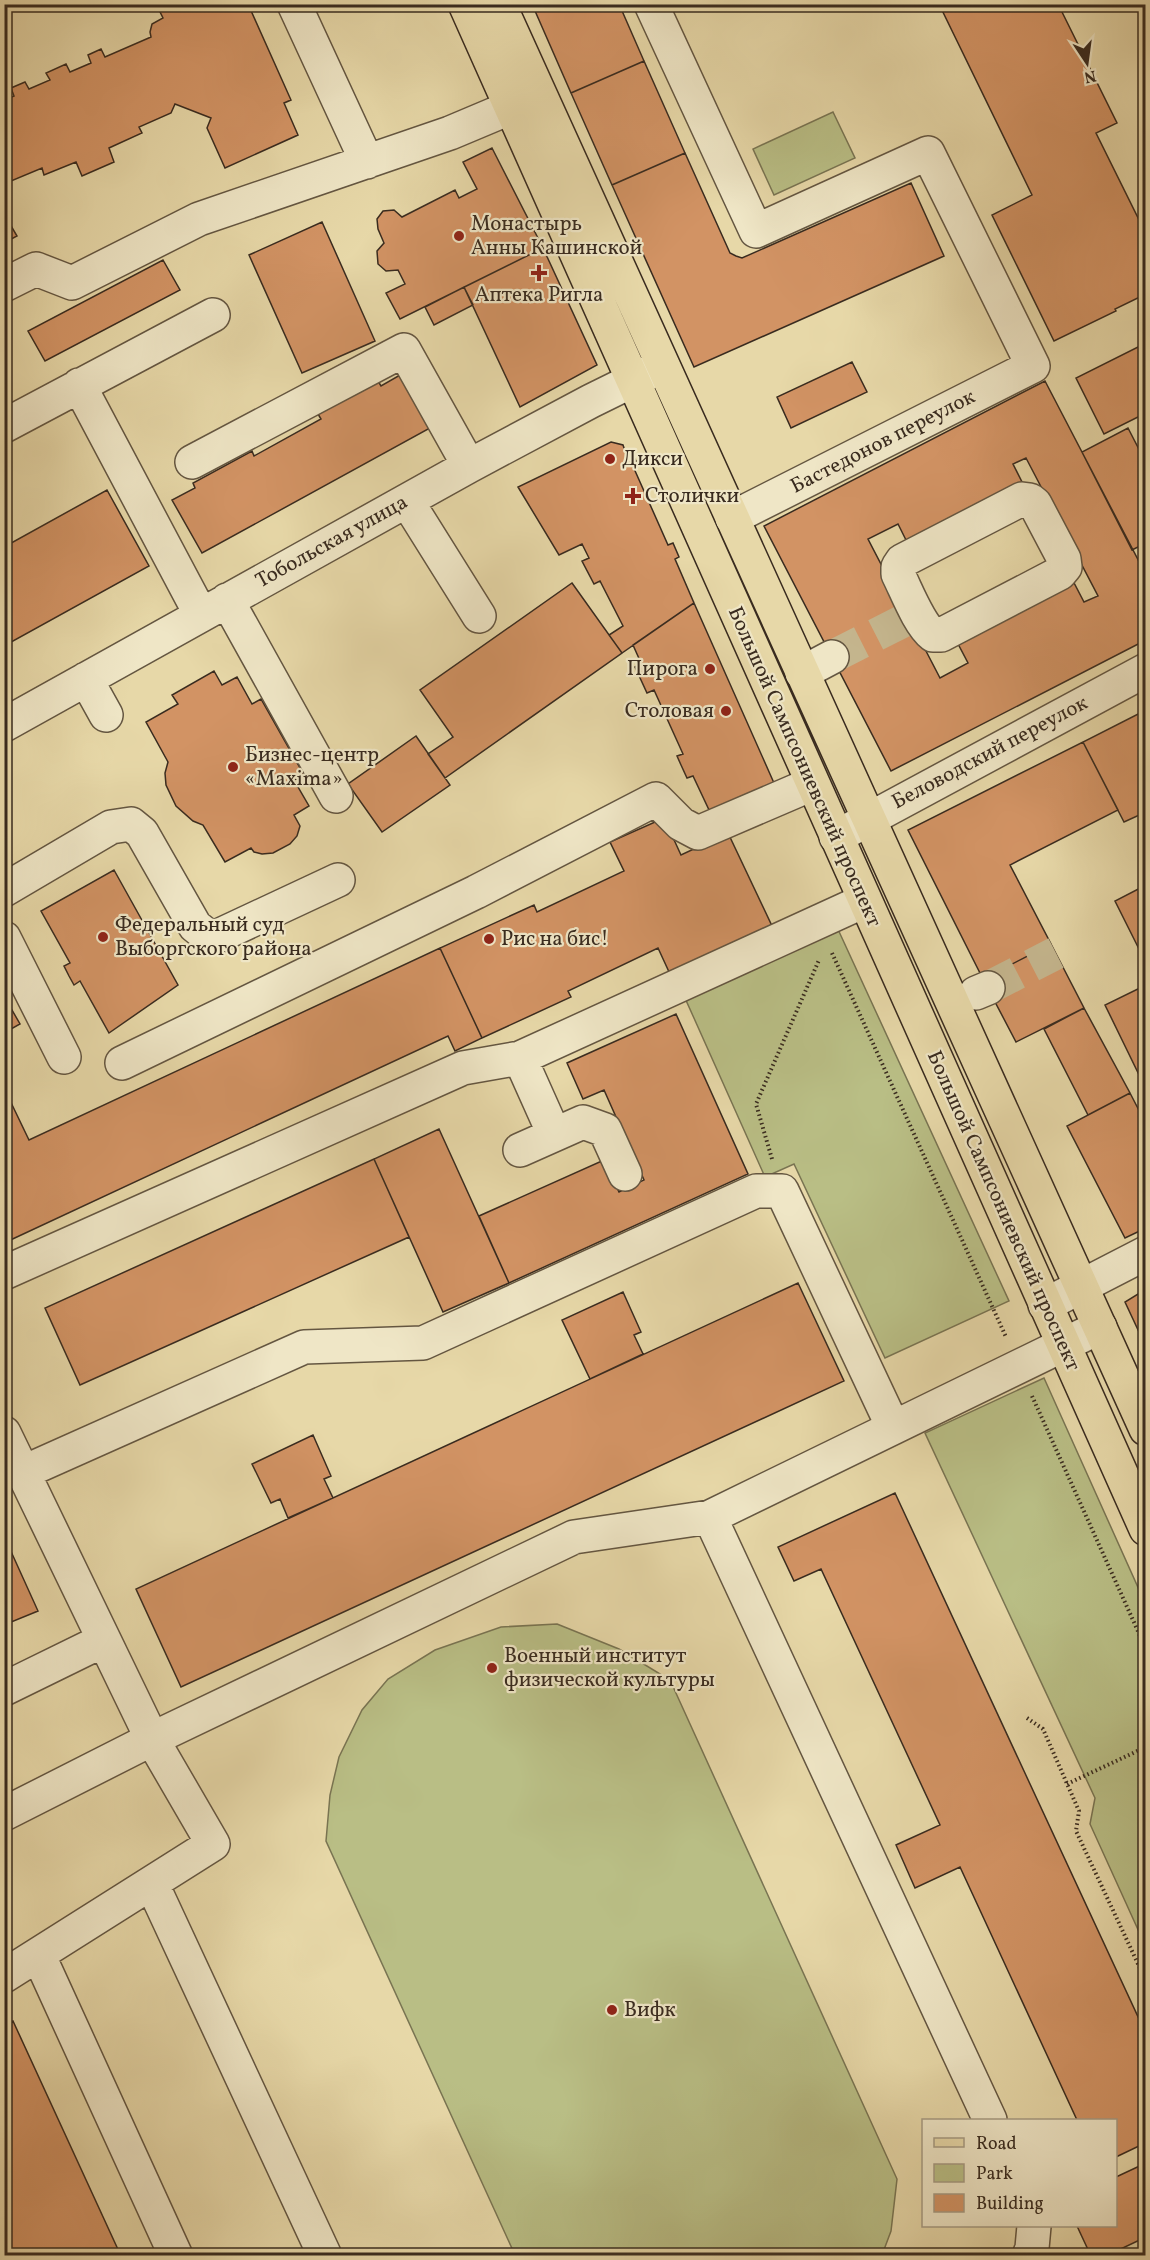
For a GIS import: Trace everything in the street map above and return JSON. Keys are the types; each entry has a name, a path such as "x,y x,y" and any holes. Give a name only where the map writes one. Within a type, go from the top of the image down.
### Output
{"main road":[{"name":"Большой Сампсониевский проспект","path":"465,4 525,101 663,366 1146,1429"},
{"name":"Большой Сампсониевский проспект","path":"508,7 525,101 632,380 836,837 853,906 1045,1305 1146,1529"}],"street":[{"path":"294,4 367,162"},
{"name":"Бастедонов переулок","path":"651,4 756,231 928,153 1033,366 732,518"},
{"path":"4,285 36,269 72,283 199,219 450,133 525,101"},
{"path":"4,426 213,315"},
{"path":"192,462 404,350 469,466"},
{"name":"Тобольская улица","path":"4,725 469,466 663,366"},
{"path":"79,385 214,608 336,796"},
{"path":"1022,500 1030,500 1035,504 1064,559 1065,567 1060,573 940,635 933,635 927,631 913,616 898,574 898,567 902,561 1022,500"},
{"path":"407,501 479,616"},
{"path":"802,673 832,657"},
{"name":"Беловодский переулок","path":"836,837 1146,670"},
{"path":"87,679 106,715"},
{"path":"122,1063 476,892 656,799 681,824 698,833 812,784"},
{"path":"4,890 111,828 131,824 142,833 195,926 205,934 216,937 338,880"},
{"path":"4,1273 463,1068 520,1058 853,906"},
{"path":"4,938 64,1057"},
{"path":"520,1058 554,1134"},
{"path":"520,1150 583,1122 605,1130 625,1174"},
{"path":"24,1472 304,1347 423,1343 756,1191 782,1191 893,1427"},
{"path":"1045,1305 1146,1252"},
{"path":"4,1814 152,1739 574,1537 710,1516 1062,1344 1100,1328"},
{"path":"4,1433 152,1739 213,1844 4,1976"},
{"path":"710,1516 989,2119"},
{"path":"4,1689 104,1640"},
{"path":"152,1884 325,2256"},
{"path":"39,1956 176,2256"},
{"path":"1029,2256 1034,2227"}],"path":[{"path":"782,1191 756,1104 827,942 853,906"},
{"path":"827,942 1006,1339"},
{"path":"1029,1388 1146,1649"},
{"path":"1027,1718 1043,1729 1079,1811 1076,1831 1146,1981"},
{"path":"1067,1784 1146,1747"}],"green space":[{"path":"833,112 855,158 774,195 753,149"},
{"path":"836,925 1009,1301 885,1358 794,1164 765,1177 685,998"},
{"path":"1044,1378 1145,1603 1145,1945 1090,1824 1095,1798 925,1433"},
{"name":"Вифк","path":"557,1624 619,1649 670,1680 897,2179 891,2231 882,2255 515,2255 326,1841 330,1795 339,1757 362,1710 388,1679 435,1650 501,1627"}],"building":[{"path":"151,4 248,4 291,100 284,103 298,135 225,168 207,128 211,118 175,104 171,113 139,127 142,133 109,148 114,162 82,176 76,162 44,175 42,168 6,183 4,187 4,100 14,96 11,88 25,82 29,89 50,80 46,73 66,64 70,72 91,63 88,55 101,49 105,57 151,37 152,24 163,18 158,8 153,10"},
{"path":"532,4 619,4 644,61 571,93"},
{"path":"939,4 1058,4 1117,123 1096,133 1146,234 1146,294 1054,341 992,215 1032,195"},
{"path":"644,61 685,153 612,185 571,93"},
{"name":"Монастырь Анны Кашинской","path":"492,148 543,248 400,319 386,293 405,284 398,270 386,271 378,264 377,251 384,243 378,229 377,219 383,211 394,210 402,217 455,190 459,198 477,189 463,162"},
{"path":"685,153 730,253 736,256 742,258 911,183 944,256 694,367 612,185"},
{"path":"4,214 17,236 4,243"},
{"path":"322,222 375,341 302,373 249,255"},
{"path":"543,248 597,365 520,407 464,287"},
{"path":"163,260 180,290 45,361 28,331"},
{"path":"464,287 473,305 434,325 425,307"},
{"path":"1146,343 1146,413 1104,434 1076,378"},
{"path":"852,362 867,392 791,428 777,397"},
{"path":"400,375 430,428 202,553 172,500 195,488 193,483 252,451 254,456 321,419 318,414 378,381 381,386"},
{"path":"1045,381 1146,575 1146,640 891,771 764,526","holes":["1026,458 1098,596 1084,602 1072,579 956,640 968,663 940,678 868,539 898,524 908,544 1023,484 1013,464"]},
{"path":"1128,428 1146,463 1146,543 1132,550 1082,452"},
{"path":"611,442 623,445 625,451 630,449 636,461 632,464 668,545 673,543 679,557 675,559 694,603 622,653 609,635 623,626 600,581 594,584 582,561 589,558 582,544 559,555 518,487"},
{"path":"107,490 149,566 4,646 4,547"},
{"path":"572,583 622,653 445,778 428,754 453,737 420,690"},
{"path":"694,603 774,783 710,812 693,776 687,778 681,765 677,756 683,754 654,690 647,693 635,667 641,663 633,645"},
{"name":"Бизнес-центр «Maxima»","path":"214,671 222,685 237,677 252,704 261,699 304,775 294,780 309,806 294,815 300,826 297,836 290,844 273,853 262,854 254,852 251,848 225,862 203,825 193,821 176,806 166,785 165,773 168,762 146,722 178,704 172,695"},
{"path":"1146,710 1146,812 1124,822 1083,742"},
{"path":"416,736 450,785 382,832 348,784"},
{"path":"1083,742 1118,810 1010,865 1051,944 983,979 908,830"},
{"path":"664,818 681,855 728,833 772,926 670,974 658,948 568,991 571,997 482,1038 440,948 534,905 537,912 624,871 610,842"},
{"name":"Федеральный суд Выборгского района","path":"114,870 178,985 109,1033 80,981 74,985 64,966 70,963 41,911"},
{"path":"1146,885 1146,963 1115,901"},
{"path":"1051,944 1084,1008 1016,1042 983,979"},
{"path":"440,948 482,1038 455,1051 448,1036 4,1243 4,1088 29,1140"},
{"path":"1146,985 1146,1085 1144,1085 1105,1005"},
{"path":"4,996 20,1024 4,1033"},
{"path":"1084,1008 1130,1093 1088,1115 1044,1029"},
{"path":"676,1014 748,1174 509,1283 479,1216 604,1160 619,1192 644,1180 604,1090 583,1099 567,1063"},
{"path":"1130,1093 1146,1124 1146,1228 1125,1238 1067,1126"},
{"path":"439,1129 509,1283 443,1312 374,1159"},
{"path":"374,1159 409,1237 80,1385 45,1308"},
{"path":"798,1283 844,1381 181,1687 136,1589"},
{"path":"1146,1289 1146,1347 1125,1302"},
{"path":"623,1292 641,1332 634,1335 643,1354 590,1379 562,1320"},
{"path":"313,1435 331,1476 324,1479 333,1498 288,1518 280,1499 271,1503 252,1464"},
{"path":"895,1493 1146,2034 1146,2155 1141,2145 1117,2157 1117,2119 1077,2119 960,1867 915,1888 896,1845 940,1825 821,1569 794,1581 778,1547"},
{"path":"4,1536 38,1611 4,1625"},
{"path":"13,2021 121,2256 4,2256 4,2025"},
{"path":"1146,2163 1146,2237 1106,2256 1091,2256 1077,2227 1117,2227 1117,2177"}],"tunnel":[{"path":"832,657 909,618"},
{"path":"988,988 1056,953"}],"place":[{"name":"Монастырь Анны Кашинской","path":"459,236"},
{"name":"Аптека Ригла","path":"539,273"},
{"name":"Дикси","path":"610,459"},
{"name":"Столички","path":"633,496"},
{"name":"Пирога","path":"710,669"},
{"name":"Столовая","path":"726,711"},
{"name":"Бизнес-центр «Maxima»","path":"233,767"},
{"name":"Федеральный суд Выборгского района","path":"103,937"},
{"name":"Рис на бис!","path":"489,939"},
{"name":"Военный институт физической культуры","path":"492,1668"},
{"name":"Вифк","path":"612,2010"}]}
